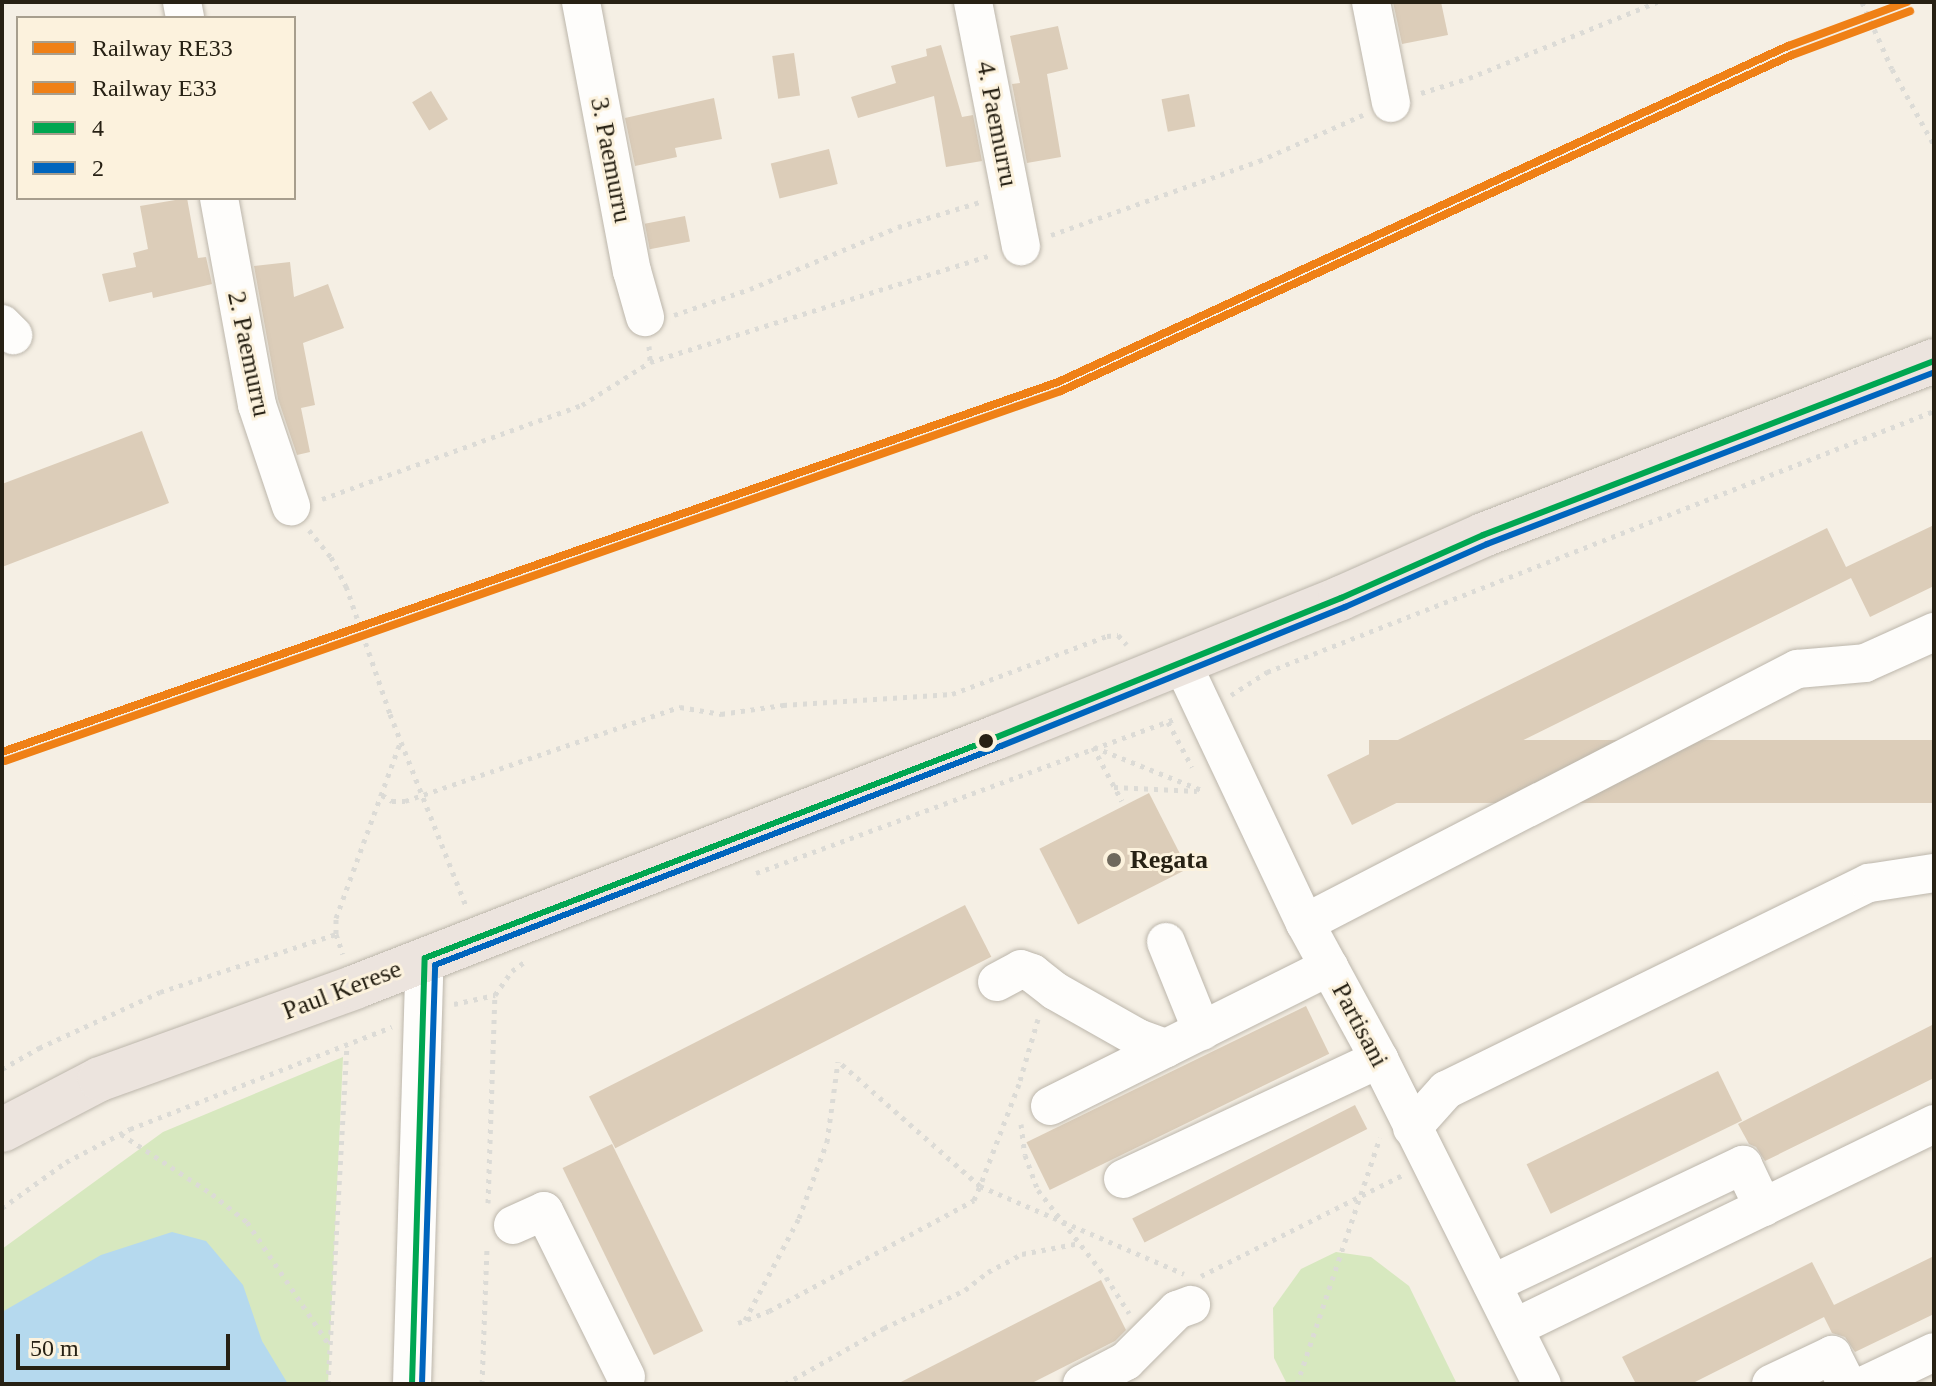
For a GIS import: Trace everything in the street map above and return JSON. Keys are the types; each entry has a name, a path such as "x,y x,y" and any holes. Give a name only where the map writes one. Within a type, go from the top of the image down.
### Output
{"highway":[{"name":"Paul Kerese","path":"2,1130 100,1079 425,958 1182,663 1483,535 1934,361"}],"street":[{"name":"3. Paemurru","path":"581,2 632,271 645,317"},
{"name":"4. Paemurru","path":"973,2 1021,246"},
{"path":"1371,2 1391,103"},
{"name":"2. Paemurru","path":"219,200 257,405 291,506"},
{"path":"1305,923 1797,669 1865,663 1934,632"},
{"name":"Partisani","path":"1182,663 1305,923 1379,1059 1407,1143 1492,1284 1542,1384"},
{"path":"1407,1143 1446,1090 1869,883 1934,873"},
{"path":"1166,942 1202,1031"},
{"path":"412,1384 425,958"},
{"path":"1029,1111 1202,1031 1329,967"},
{"path":"997,982 1021,969 1138,1038 1166,1048"},
{"path":"1123,1179 1379,1059"},
{"path":"1514,1328 1934,1124"},
{"path":"1492,1284 1743,1165 1763,1207"},
{"path":"496,1227 544,1211 626,1377"},
{"path":"1082,1384 1126,1361 1177,1310 1191,1305"},
{"path":"1867,1384 1934,1352"},
{"path":"1771,1384 1832,1355 1847,1384"}],"path":[{"path":"481,936 421,796 346,586 331,557 291,506 342,494 582,405 650,362 1021,246 1259,161 1391,103 1469,78 1657,2"},
{"path":"1862,2 1897,80 1934,145"},
{"path":"650,362 645,317 675,315 735,294 898,227 983,201 995,190 1006,172"},
{"path":"745,877 1228,698 1267,672 1934,411"},
{"path":"382,795 392,801 421,796 680,707 721,714 783,705 952,694 1107,636 1118,635 1128,646 1160,724"},
{"path":"2,1069 39,1048 160,992 336,934 336,918 402,739"},
{"path":"1093,746 1122,801"},
{"path":"1093,746 1204,791 1114,787"},
{"path":"482,1384 496,1227 495,995 512,971 530,958"},
{"path":"1055,991 1039,1013 1015,1094 980,1186 974,1200 769,1311 741,1322 799,1218 827,1142 838,1061 980,1186 1195,1279 1359,1197 1407,1143"},
{"path":"2,1208 66,1162 121,1134 468,998 495,995"},
{"path":"328,1384 347,1047"},
{"path":"1015,1094 1029,1111 1025,1155 1038,1190 1131,1316 1138,1349"},
{"path":"121,1134 212,1194 247,1222 331,1347"},
{"path":"1297,1384 1359,1197 1407,1143"},
{"path":"785,1384 884,1328 965,1290 988,1272 1022,1254 1080,1243"}],"green space":[{"path":"343,1057 328,1384 2,1384 2,1249 163,1132"},
{"path":"1336,1252 1371,1257 1409,1286 1457,1384 1287,1384 1274,1358 1273,1308 1301,1269"}],"water":[{"path":"172,1232 206,1241 243,1285 262,1341 288,1384 2,1384 2,1312 101,1255"}],"building":[{"path":"1393,2 1441,2 1448,35 1402,44"},
{"path":"1058,26 1068,69 1047,74 1061,157 1027,163 1012,84 1020,83 1010,36"},
{"path":"941,45 962,117 973,115 982,161 946,167 934,96 858,118 851,97 896,83 891,66 927,56 926,49"},
{"path":"794,53 800,96 778,99 772,56"},
{"path":"431,91 448,119 429,131 412,102"},
{"path":"1189,94 1195,126 1168,132 1162,99"},
{"path":"714,98 722,139 675,148 677,157 635,166 625,118"},
{"path":"829,149 838,184 779,198 771,164"},
{"path":"187,200 198,258 206,257 212,284 153,298 152,292 109,302 102,274 136,267 133,253 148,249 140,206"},
{"path":"685,216 690,242 650,249 645,224"},
{"path":"290,262 294,297 328,284 344,328 303,343 315,405 301,408 310,452 297,455 278,399 254,266"},
{"path":"142,431 169,503 2,567 2,484"},
{"path":"1934,525 1934,586 1870,617 1851,578 1352,825 1327,775 1827,528 1846,567"},
{"path":"1369,740 1934,740 1934,803 1369,803"},
{"name":"Regata","path":"1149,793 1188,869 1078,925 1039,849"},
{"path":"965,905 991,957 615,1148 589,1097"},
{"path":"1306,1006 1329,1054 1050,1190 1026,1142"},
{"path":"1934,1024 1934,1078 1765,1161 1756,1147 1749,1144 1738,1124"},
{"path":"1718,1071 1742,1120 1551,1214 1527,1164"},
{"path":"1355,1105 1367,1129 1145,1243 1132,1218"},
{"path":"612,1144 703,1331 654,1355 563,1168"},
{"path":"1934,1256 1934,1314 1855,1352 1845,1337 1832,1333 1824,1317 1691,1384 1636,1384 1622,1357 1812,1262 1834,1305"},
{"path":"1101,1280 1126,1330 1115,1341 1030,1384 897,1384"}],"rail line":[{"name":"RE33","path":"2,752 1058,382 1788,46 1907,2"},
{"name":"E33","path":"5,761 1061,391 1792,55 1910,11"}],"transit line":[{"name":"4","path":"425,958 997,737 1341,598 1483,535 1934,361"},
{"name":"2","path":"422,1384 435,965 1001,746 1345,607 1487,544 1934,372"},
{"name":"4","path":"412,1384 425,958"}],"place":[{"name":"Regata","path":"1114,860"}]}
